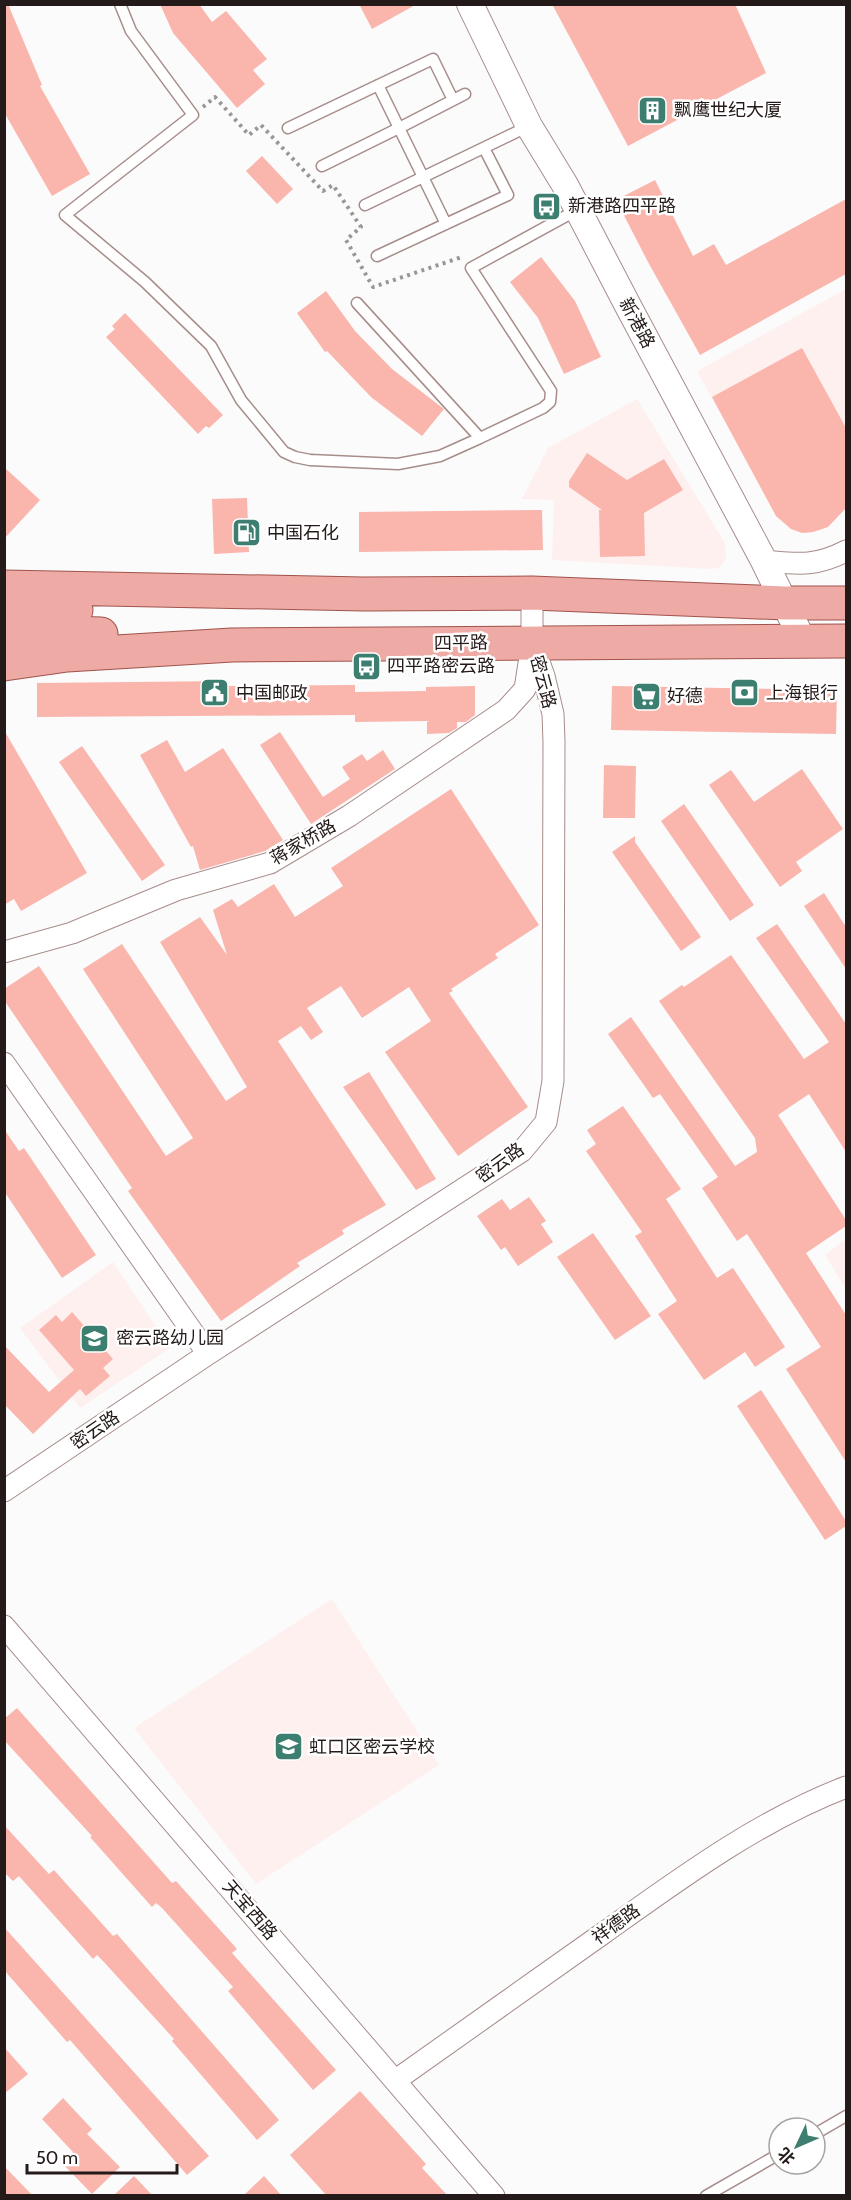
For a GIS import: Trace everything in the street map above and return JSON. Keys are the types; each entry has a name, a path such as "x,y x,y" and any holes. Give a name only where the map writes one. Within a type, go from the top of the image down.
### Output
{"main road":[{"path":"4,587 364,594 532,593 785,603 846,603"},
{"path":"4,612 156,608 217,591"},
{"path":"4,638 71,633 144,636 232,645"},
{"name":"四平路","path":"4,664 67,656 232,645 846,641"}],"street":[{"name":"新港路","path":"470,4 529,126 565,185 765,561 803,641"},
{"path":"765,561 807,565 846,551"},
{"name":"密云路","path":"4,1491 208,1354 522,1151 546,1122 553,1081 554,742 553,714 532,642 532,593"},
{"name":"蒋家桥路","path":"4,952 72,933 176,890 270,863 349,816 506,710 525,689 532,642"},
{"path":"4,1063 208,1354"},
{"name":"天宝西路","path":"4,1626 494,2196"},
{"name":"祥德路","path":"396,2080 732,1843 782,1816 846,1787"}],"lane":[{"path":"120,4 131,31 193,115 64,215 145,282 211,346 242,400 284,452 295,457 310,460 398,464 440,456 543,408 550,402 551,391 471,268 578,210"},
{"path":"288,128 433,59 453,100"},
{"path":"378,85 446,224"},
{"path":"321,166 465,94"},
{"path":"365,205 529,126"},
{"path":"377,256 508,195 484,148"},
{"path":"357,303 480,438"},
{"path":"827,2127 846,2116"},
{"path":"706,2196 767,2161"}],"path":[{"path":"193,115 216,97 249,135 261,125 323,191 333,185 361,227 346,240 373,287 464,256 471,268"}],"shaded area":[{"path":"846,289 846,508 828,527 802,533 791,529 776,516 697,371"},
{"path":"637,399 725,543 726,559 719,568 552,560 554,500 522,499 548,448"},
{"path":"846,1239 846,1289 825,1255"},
{"name":"密云路幼儿园","path":"113,1262 170,1348 80,1408 20,1328"},
{"name":"虹口区密云学校","path":"332,1599 439,1765 256,1884 134,1728"}],"building":[{"path":"4,4 8,4 42,85 40,86 90,174 52,196 4,112"},
{"path":"160,4 199,4 212,22 226,11 267,59 253,70 265,84 237,108 173,33"},
{"path":"359,4 417,4 372,29"},
{"name":"飘鹰世纪大厦","path":"552,4 735,4 766,73 628,146"},
{"path":"262,156 293,189 277,204 246,171"},
{"path":"655,180 693,256 714,244 726,265 846,199 846,274 700,355 616,200"},
{"path":"541,257 575,301 601,357 564,374 538,318 510,282"},
{"path":"326,291 355,331 392,369 444,409 422,436 371,397 327,351 325,352 297,313"},
{"path":"125,313 223,415 209,428 206,426 198,434 106,337 115,329 112,326"},
{"path":"802,348 846,428 846,508 828,527 802,533 791,529 776,516 712,397"},
{"path":"587,453 627,480 664,459 683,490 644,513 645,556 600,557 599,510 602,510 569,487 569,481"},
{"path":"4,467 40,500 4,539"},
{"path":"247,498 249,552 214,554 212,499"},
{"path":"542,510 543,550 359,552 359,512"},
{"path":"227,681 227,686 355,685 355,692 426,691 426,687 475,686 475,715 466,722 457,722 457,728 449,733 427,734 427,722 429,721 355,722 355,715 37,717 37,683"},
{"path":"612,686 837,690 836,734 611,730"},
{"path":"4,730 87,873 21,911 14,899 4,905"},
{"path":"280,732 323,797 350,779 342,767 362,754 367,761 383,750 395,769 311,824 260,745"},
{"path":"167,740 185,772 223,748 283,840 265,851 200,870 193,846 191,847 140,755"},
{"path":"82,746 165,865 142,881 59,762"},
{"path":"604,765 636,766 635,818 603,818"},
{"path":"802,769 843,829 796,862 802,871 780,887 709,785 731,770 754,802"},
{"path":"451,789 539,925 495,954 498,958 451,989 453,991 449,993 528,1107 458,1156 385,1052 431,1021 409,987 362,1018 341,986 307,1008 323,1032 311,1040 301,1026 278,1041 386,1205 342,1230 344,1234 297,1263 300,1266 221,1321 128,1191 132,1188 4,1000 4,989 39,966 166,1156 193,1138 83,969 122,944 226,1101 247,1087 160,942 200,917 227,955 213,910 232,899 238,907 274,884 295,917 343,886 331,868"},
{"path":"684,804 754,905 730,921 661,821"},
{"path":"635,836 635,842 701,937 681,951 612,852"},
{"path":"824,893 846,927 846,969 804,906"},
{"path":"777,924 846,1024 846,1152 809,1094 778,1115 846,1220 846,1226 806,1253 846,1315 846,1462 786,1369 821,1347 747,1234 737,1241 702,1188 718,1177 660,1094 653,1098 608,1034 631,1017 735,1166 757,1152 755,1138 659,1001 731,955 804,1059 829,1042 756,938"},
{"path":"369,1072 436,1179 416,1190 343,1087"},
{"path":"623,1106 681,1189 666,1199 717,1278 733,1268 785,1347 755,1367 745,1352 704,1380 658,1314 677,1301 635,1236 642,1232 586,1151 596,1144 587,1130"},
{"path":"4,1129 19,1151 24,1148 96,1255 62,1278 4,1191"},
{"path":"529,1197 546,1221 541,1224 553,1242 518,1266 505,1247 501,1250 477,1216 502,1199 510,1210"},
{"path":"593,1233 651,1316 615,1340 557,1257"},
{"path":"72,1312 113,1359 103,1368 110,1376 86,1396 80,1389 33,1434 4,1404 4,1345 49,1392 74,1370 39,1330 56,1315 62,1322"},
{"path":"761,1390 846,1521 846,1526 825,1540 737,1406"},
{"path":"17,1708 172,1883 176,1881 237,1949 232,1953 336,2070 313,2090 228,1991 233,1987 162,1908 156,1903 152,1907 90,1837 92,1836 4,1740 4,1719"},
{"path":"4,1825 49,1874 54,1870 113,1936 117,1934 279,2120 257,2140 172,2041 174,2039 103,1961 97,1955 93,1959 19,1876 13,1881 4,1872"},
{"path":"4,1927 209,2156 187,2175 70,2040 67,2042 4,1970"},
{"path":"4,2047 28,2074 4,2094"},
{"path":"360,2091 426,2164 422,2168 448,2196 327,2196 290,2155"},
{"path":"63,2098 92,2129 87,2134 120,2167 92,2194 62,2163 73,2152 42,2119"},
{"path":"4,2166 33,2196 4,2196"},
{"path":"134,2176 153,2196 113,2196"},
{"path":"264,2176 282,2196 243,2196"}],"place":[{"name":"飘鹰世纪大厦","path":"653,110"},
{"name":"新港路四平路","path":"547,206"},
{"name":"中国石化","path":"246,533"},
{"name":"四平路密云路","path":"366,666"},
{"name":"中国邮政","path":"215,693"},
{"name":"上海银行","path":"745,693"},
{"name":"好德","path":"646,696"},
{"name":"密云路幼儿园","path":"95,1338"},
{"name":"虹口区密云学校","path":"288,1747"}]}
